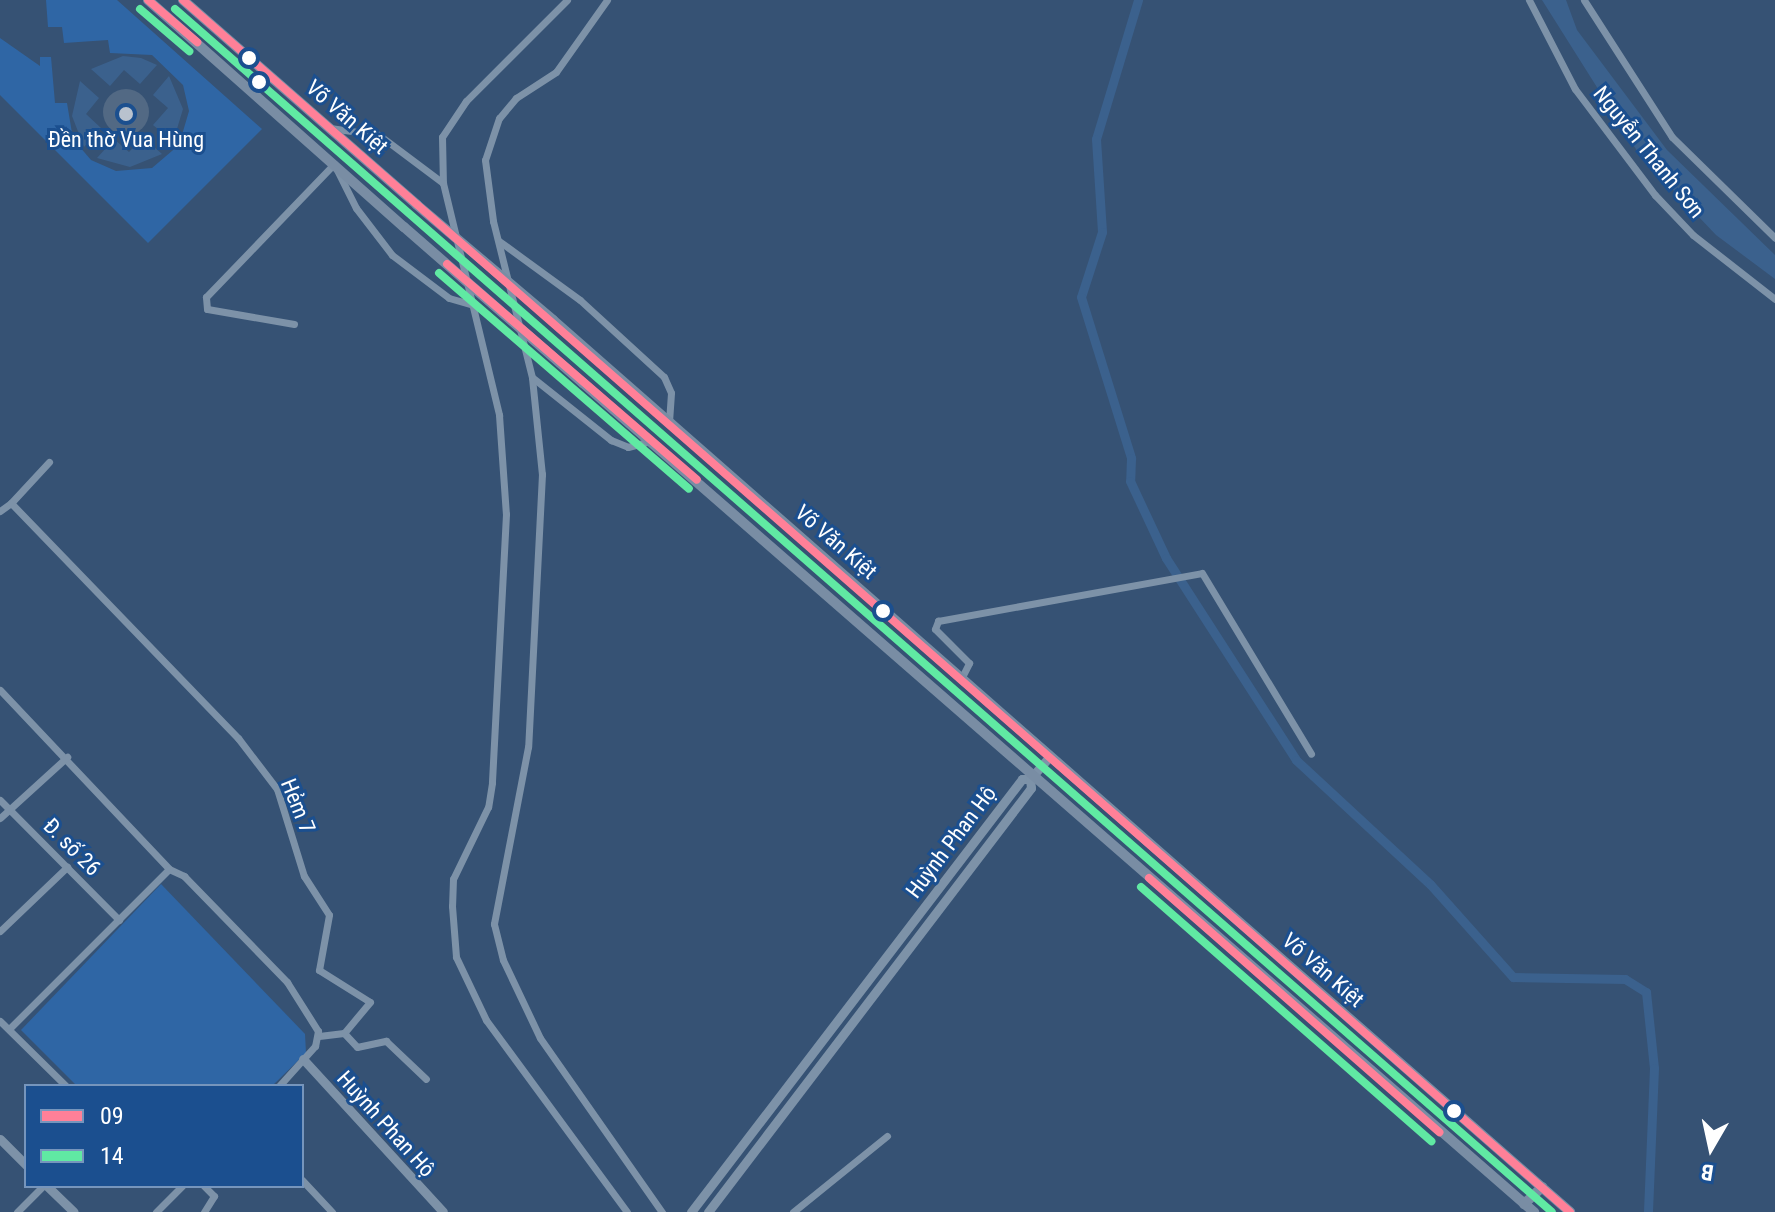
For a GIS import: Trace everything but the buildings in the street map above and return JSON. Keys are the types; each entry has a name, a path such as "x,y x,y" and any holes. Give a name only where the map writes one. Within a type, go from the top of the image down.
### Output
{"main road":[{"name":"Võ Văn Kiệt","path":"148,0 1032,777 1534,1212"},
{"name":"Võ Văn Kiệt","path":"183,0 669,421 1570,1212"},
{"path":"1524,1204 1542,1187"}],"street":[{"path":"567,0 450,118 442,137 443,183 474,305 503,445 506,569 492,783 453,879 456,957 486,1020 627,1212"},
{"path":"607,0 556,72 516,98 491,132 485,171 532,378 542,463 537,616 523,791 498,886 495,933 540,1038 662,1212"},
{"name":"Nguyễn Thanh Sơn","path":"1529,0 1575,89 1655,195 1693,235 1775,299"},
{"path":"1584,0 1672,137 1775,238"},
{"path":"329,128 379,135 443,183"},
{"path":"294,324 207,309 206,297 334,164 356,208 392,255 449,298 474,305"},
{"path":"499,241 580,300 664,377 671,393 669,421"},
{"path":"532,378 611,440 628,447 651,441"},
{"path":"0,511 49,462"},
{"name":"Hẻm 7","path":"11,503 238,738 277,789 304,876 329,915 319,970 370,1002 344,1033"},
{"path":"961,679 967,658 935,629 938,621 1188,574 1206,577 1311,754"},
{"path":"0,690 67,757 169,869 184,876 287,982 319,1036"},
{"path":"0,818 67,757"},
{"path":"1032,777 1049,757"},
{"name":"Huỳnh Phan Hộ","path":"691,1212 1022,779 1032,777 1031,788 708,1212"},
{"name":"Đ. số 26","path":"0,800 119,920"},
{"path":"0,931 67,867"},
{"path":"9,1029 169,869"},
{"path":"0,1021 64,1084"},
{"path":"281,1084 319,1036 344,1033 357,1047 386,1041 426,1079"},
{"name":"Huỳnh Phan Hộ","path":"303,1059 443,1212"},
{"path":"793,1212 887,1136"},
{"path":"0,1139 24,1163"},
{"path":"304,1182 332,1212"},
{"path":"17,1212 43,1188"},
{"path":"47,1188 74,1212"},
{"path":"169,1188 175,1193"},
{"path":"156,1212 180,1188"},
{"path":"204,1212 214,1196 206,1188"}],"shaded area":[{"path":"46,0 117,0 262,129 148,243 0,95 0,38 40,66 40,57 51,57 55,103 67,103 73,139 91,160 116,171 152,168 179,145 189,111 183,85 152,55 110,53 108,40 64,43 62,27 48,27"},
{"path":"1542,0 1566,0 1577,30 1667,150 1775,255 1775,279 1716,235 1639,154"},
{"path":"123,56 141,58 157,65 140,84 124,70 110,86 91,69"},
{"path":"169,76 183,109 173,142 153,125 168,108 153,95"},
{"path":"80,81 99,98 86,114 101,128 84,147 72,116"},
{"path":"143,137 162,154 130,167 97,158 114,139 129,152"},
{"path":"161,884 305,1034 306,1053 274,1084 75,1084 21,1030"}],"waterway":[{"path":"1138,0 1096,139 1102,232 1081,297 1131,458 1130,481 1166,558 1296,760 1430,884 1513,977 1625,979 1646,992 1654,1068 1648,1212"}],"transit line":[{"name":"09","path":"148,0 197,42"},
{"name":"09","path":"183,0 1570,1212"},
{"name":"14","path":"140,9 189,51"},
{"name":"14","path":"175,9 1552,1212"},
{"name":"09","path":"447,264 697,480"},
{"name":"14","path":"439,273 689,489"},
{"name":"09","path":"1149,878 1439,1132"},
{"name":"14","path":"1141,887 1431,1141"}],"place":[{"name":"Đền thờ Vua Hùng","path":"126,114"}]}
